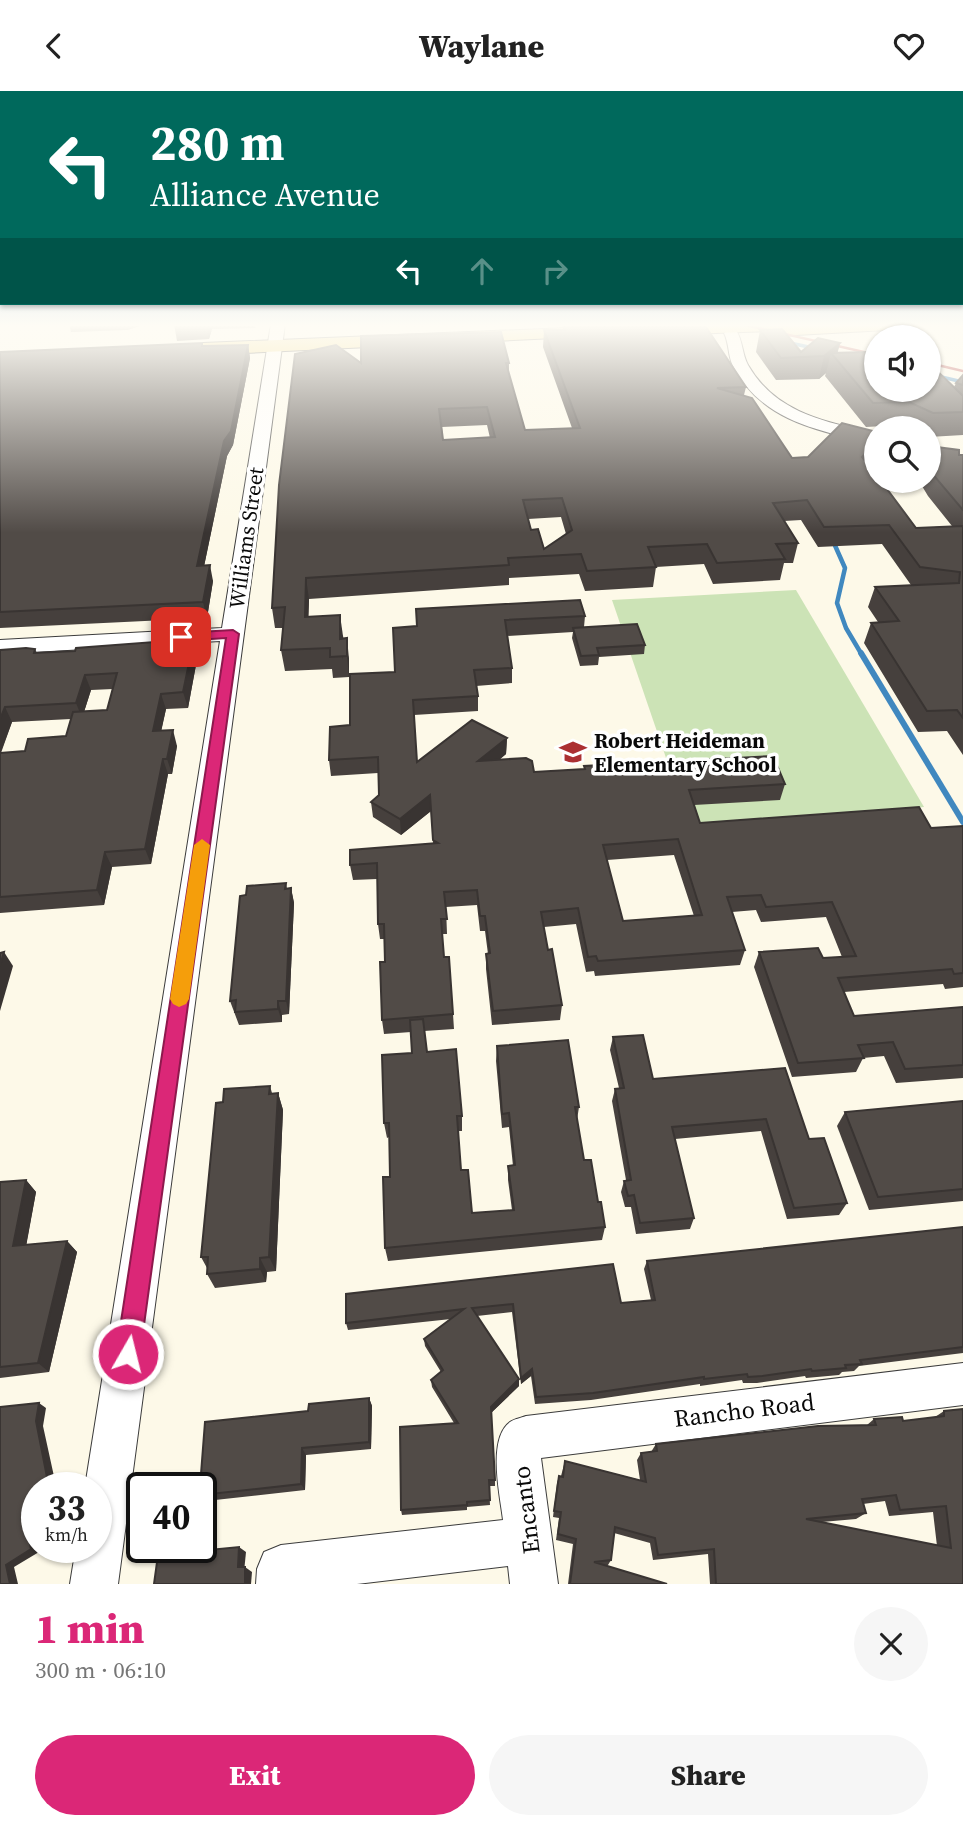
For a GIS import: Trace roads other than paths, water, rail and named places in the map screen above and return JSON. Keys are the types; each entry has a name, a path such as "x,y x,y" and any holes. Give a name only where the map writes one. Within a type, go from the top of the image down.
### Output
{"street":[{"name":"Williams Street","path":"94,1584 268,394"},
{"path":"763,394 771,405 808,421 864,436"},
{"path":"0,647 233,634"},
{"name":"Rancho Road","path":"526,1438 963,1384"},
{"name":"Encanto","path":"526,1438 519,1446 519,1458 532,1562"},
{"path":"280,1577 532,1562"}],"waterway":[{"path":"833,541 845,568 837,603 846,628 862,655"},
{"path":"861,653 963,822"}],"place":[{"name":"Robert Heideman Elementary School","path":"573,752"}]}
